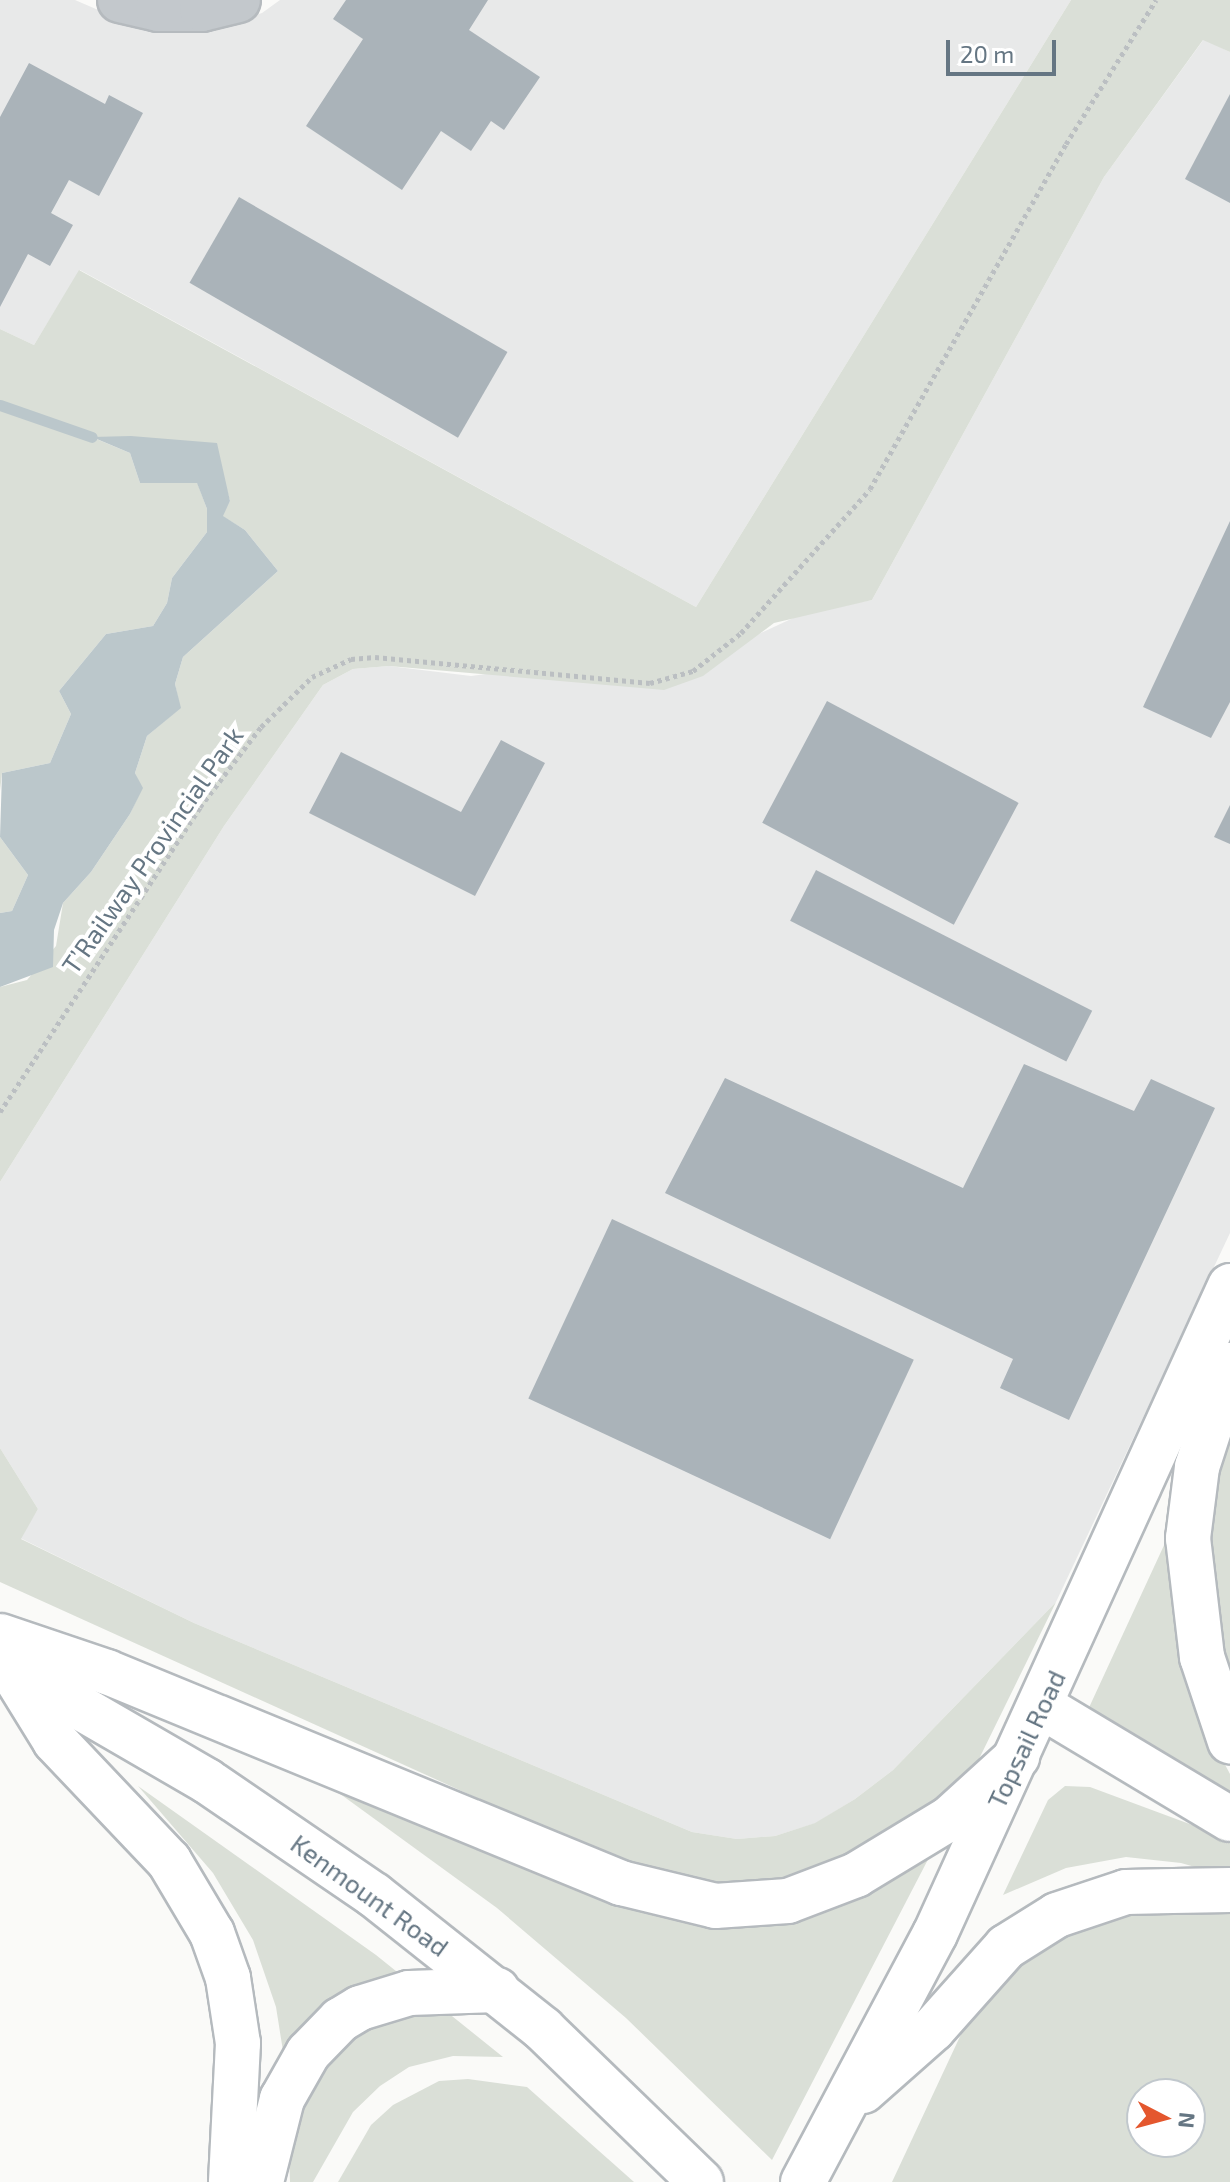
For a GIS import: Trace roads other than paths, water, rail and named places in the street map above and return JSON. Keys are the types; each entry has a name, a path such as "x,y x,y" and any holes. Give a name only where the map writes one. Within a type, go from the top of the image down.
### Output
{"main road":[{"name":"Topsail Road","path":"803,2182 935,1934 1230,1286"},
{"path":"1230,1365 1197,1467 1188,1538 1202,1657 1230,1741"},
{"path":"3,1654 107,1672 621,1883 715,1906 788,1901 856,1875 950,1818 1017,1757"},
{"path":"3,1654 55,1741 169,1861 212,1933 228,1978 238,2043 231,2182"},
{"name":"Kenmount Road","path":"3,1654 282,1830 497,1990 686,2167"},
{"path":"1041,1706 1230,1819"},
{"path":"843,2108 933,2029 1006,1947 1034,1928 1126,1892 1230,1890"},
{"path":"261,2182 282,2099 308,2053 331,2027 360,2008 409,1993 497,1990"}],"street":[{"path":"120,0 158,9 202,9 238,0"}],"waterway":[{"path":"0,405 92,437"}]}
